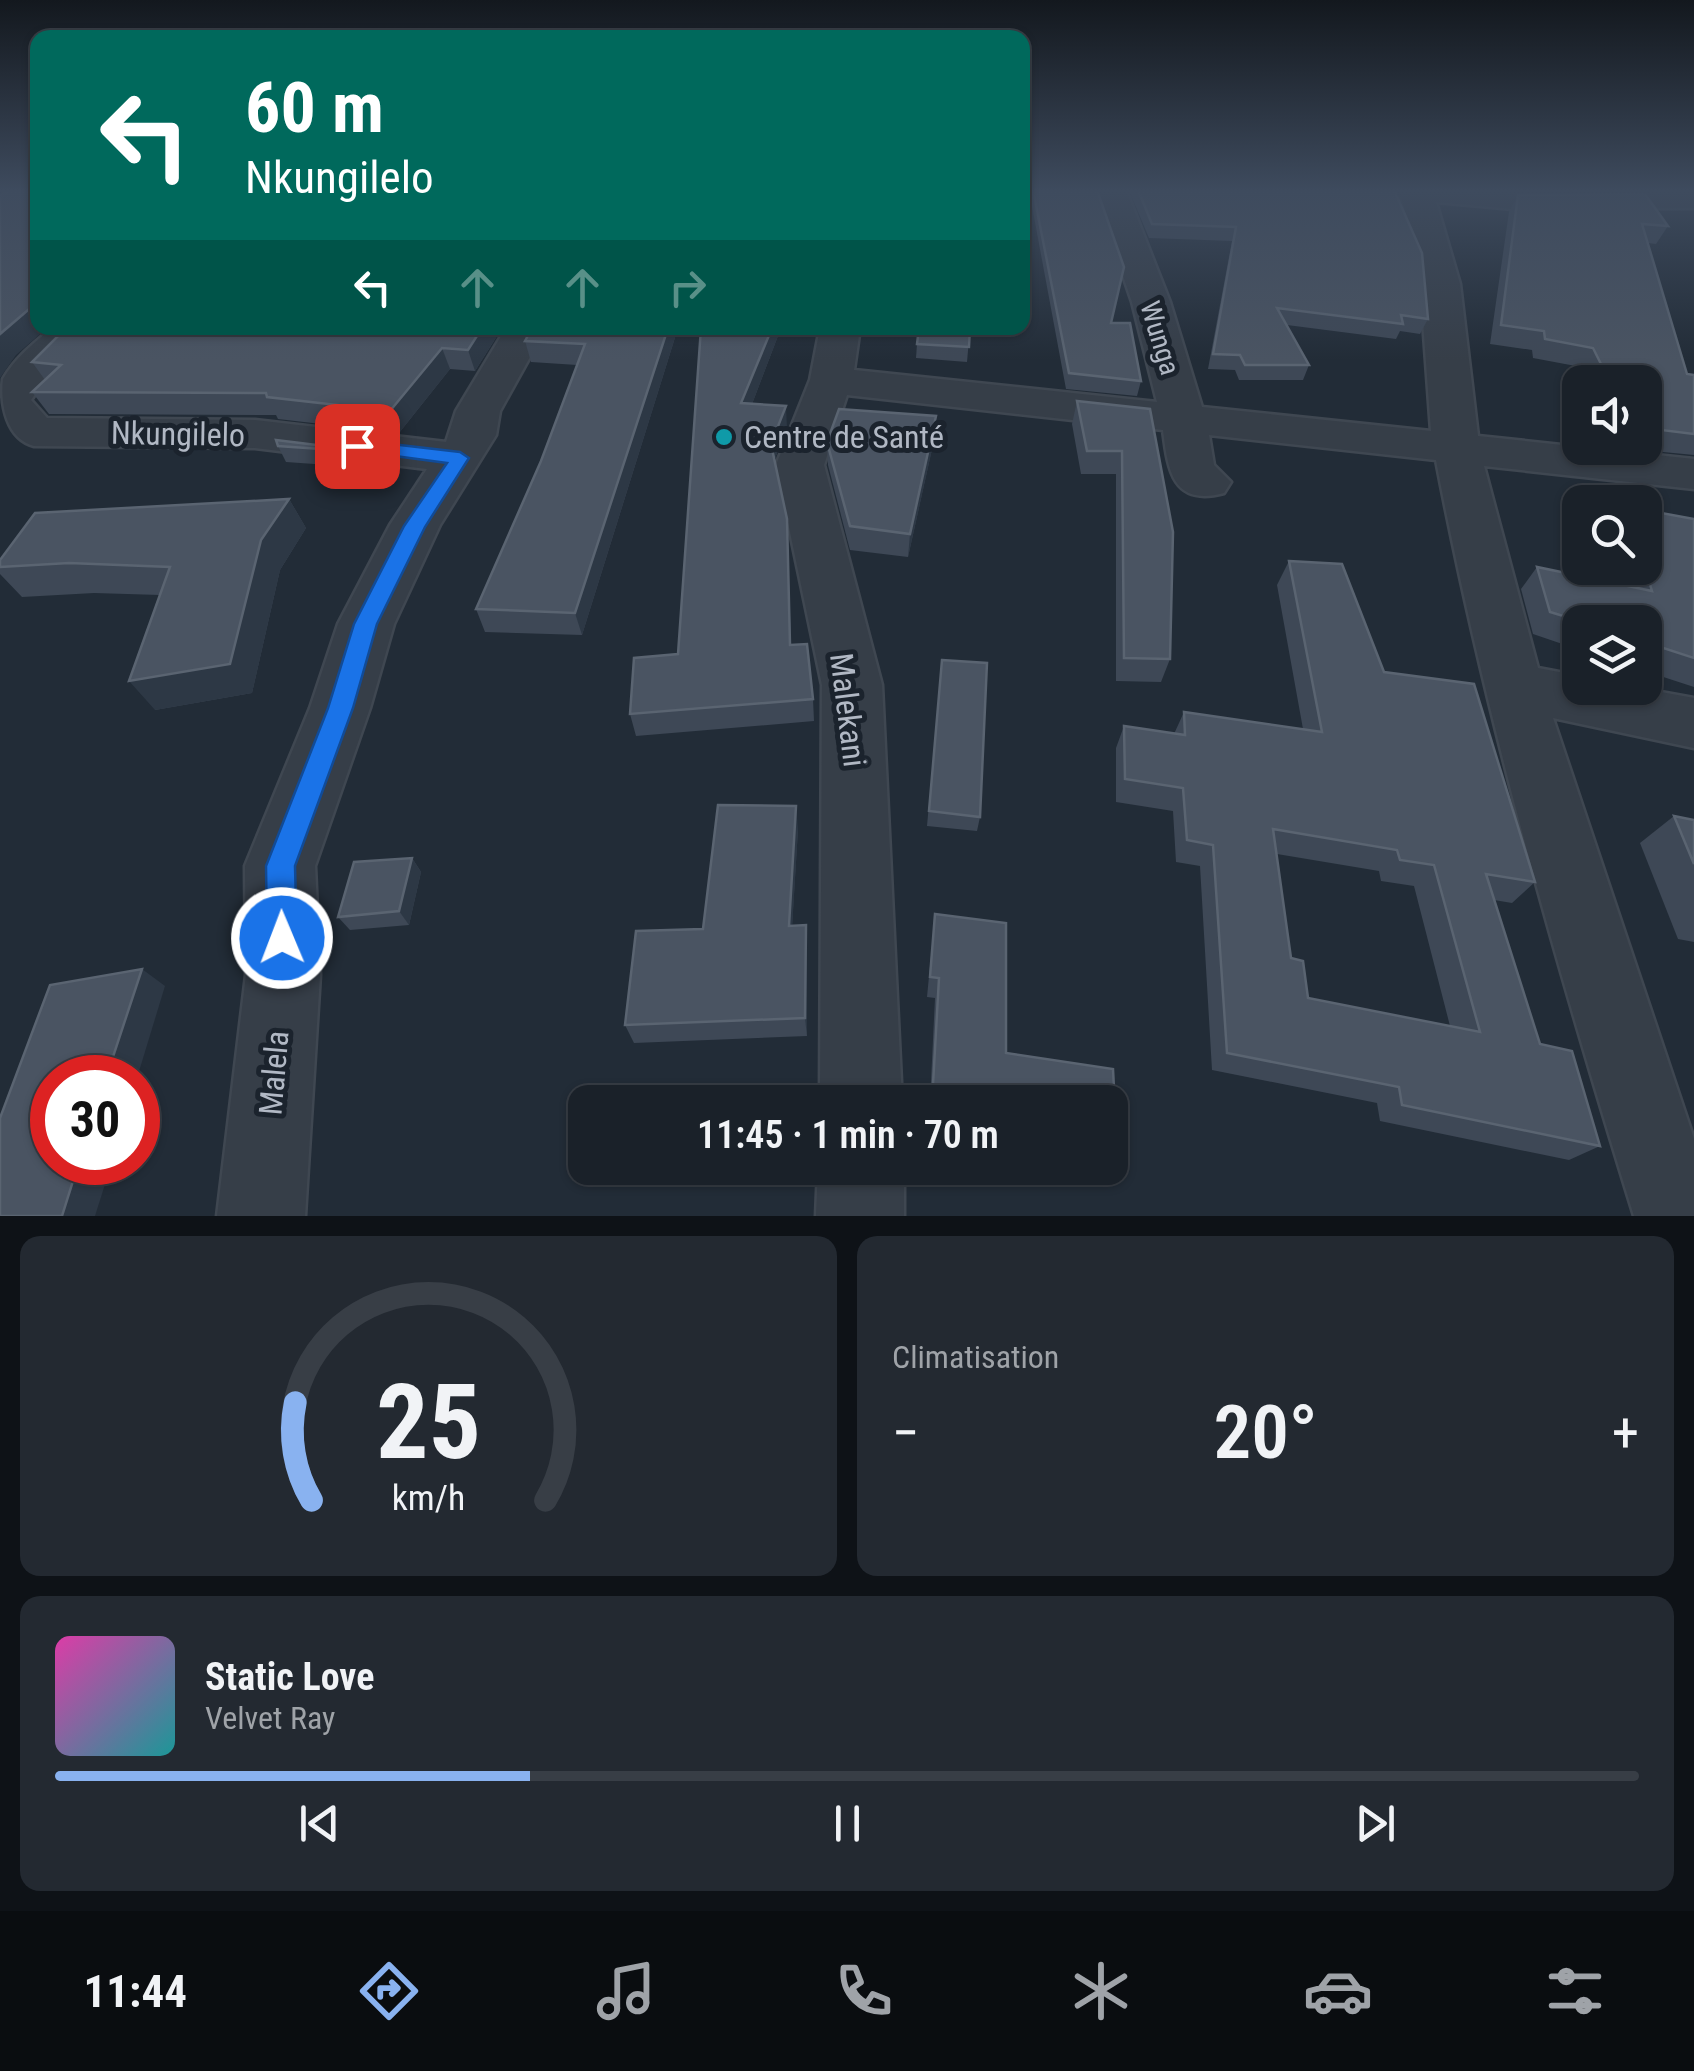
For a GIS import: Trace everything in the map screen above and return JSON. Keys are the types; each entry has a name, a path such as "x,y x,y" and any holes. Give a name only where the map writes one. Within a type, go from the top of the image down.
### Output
{"street":[{"name":"Wunga","path":"1131,247 1151,302 1183,416 1192,472 1207,482"},
{"path":"1436,247 1456,447 1515,687 1586,944 1678,1216"},
{"name":"Nkungilelo","path":"67,335 35,364 9,400 34,432 255,434 460,458"},
{"name":"Malela","path":"260,1216 283,975 280,866 340,708 366,624 415,526 460,458 478,411 522,335"},
{"path":"836,354 1183,416 1694,474"},
{"name":"Malekani","path":"836,354 800,465 852,685 858,764 861,1085"},
{"path":"1515,687 1694,723"},
{"path":"860,1216 861,1185"}],"building":[{"path":"0,247 30,247 30,308 0,334"},
{"path":"1044,247 1117,247 1124,267 1111,323 1130,323 1141,381 1069,373"},
{"path":"1232,247 1419,247 1428,319 1401,315 1403,324 1277,308 1309,365 1245,365 1240,355 1213,354"},
{"path":"1511,247 1649,247 1687,374 1694,375 1694,434 1662,430 1662,365 1602,365 1593,348 1545,339 1544,331 1501,325"},
{"path":"59,335 478,335 468,350 442,348 390,411 267,397 266,393 32,392 61,365 32,362"},
{"path":"528,335 666,335 575,613 476,609 541,461 585,344 525,341"},
{"path":"701,335 769,335 741,403 786,406 771,444 787,519 790,645 807,644 813,699 630,714 634,658 678,654"},
{"path":"918,335 970,335 969,347 917,344"},
{"path":"1077,401 1150,409 1173,532 1170,659 1124,658 1122,451 1087,451"},
{"path":"839,409 936,416 910,534 850,526 827,442"},
{"path":"276,440 365,451 278,446"},
{"path":"289,499 261,540 230,664 129,681 170,567 69,563 0,567 0,560 35,513"},
{"path":"1662,513 1694,519 1694,658 1662,648 1662,605 1562,605 1562,616 1550,612 1537,567 1562,572 1562,585 1623,585 1652,591 1650,585 1662,585"},
{"path":"1289,561 1342,564 1384,672 1474,684 1535,882 1486,874 1540,1044 1572,1051 1600,1146 1402,1105 1399,1087 1227,1053 1213,845 1187,840 1183,788 1125,779 1124,726 1185,735 1184,712 1322,732","holes":["1273,829 1397,850 1400,860 1434,865 1480,1032 1308,998 1303,961 1291,958"]},
{"path":"942,660 987,663 980,817 929,811"},
{"path":"718,805 796,806 789,926 806,925 805,1018 625,1025 636,931 703,929"},
{"path":"1674,816 1694,820 1694,864"},
{"path":"412,858 399,911 338,917 354,862"},
{"path":"935,914 1006,923 1006,1053 1113,1069 1114,1085 933,1085 939,978 930,977"},
{"path":"142,969 114,1055 30,1055 30,1185 72,1185 62,1216 0,1216 0,1118 50,985"}],"place":[{"name":"Centre de Santé","path":"724,437"}],"route":[{"path":"282,938 280,866 340,708 366,624 415,526 460,458 357,446"}]}
